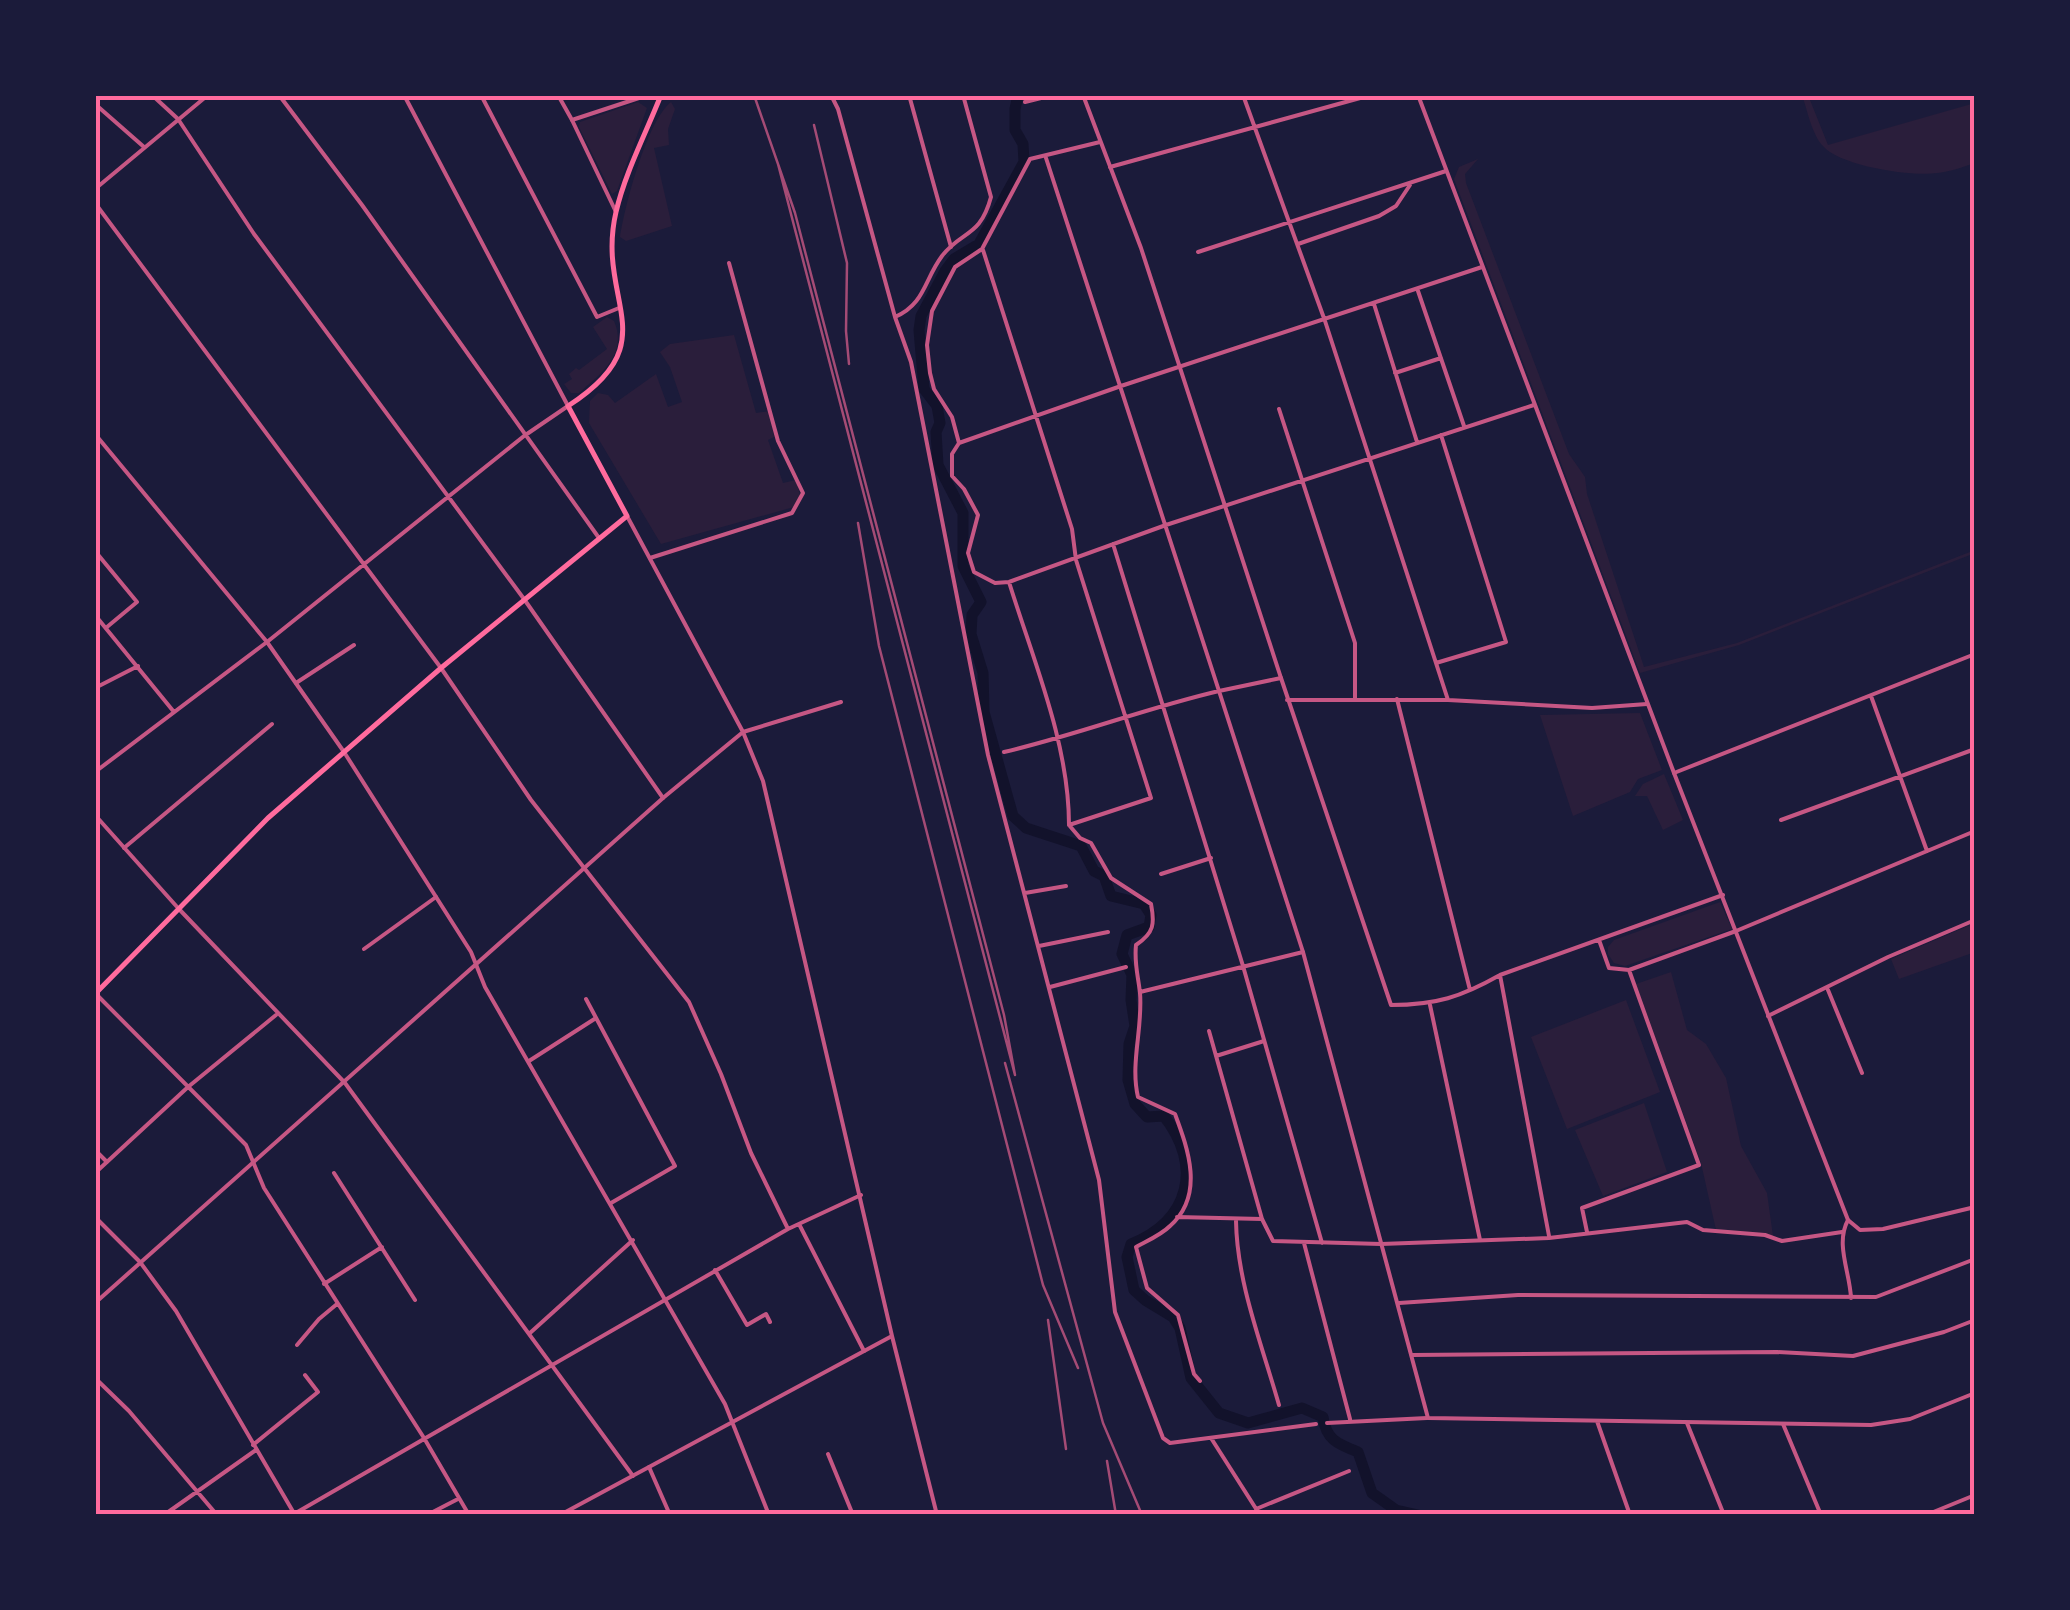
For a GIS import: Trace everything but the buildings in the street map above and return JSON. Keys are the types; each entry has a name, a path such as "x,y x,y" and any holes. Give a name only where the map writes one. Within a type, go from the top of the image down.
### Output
{"main road":[{"path":"95,994 268,818 441,668 627,516 568,406 616,364 624,336 613,271 616,212 661,95"}],"street":[{"path":"152,95 178,118 254,234 524,599 663,798"},
{"path":"95,189 208,95"},
{"path":"278,95 362,205 599,538"},
{"path":"95,772 267,642 524,436 568,406 404,95"},
{"path":"481,95 597,317 619,308"},
{"path":"558,95 616,212"},
{"path":"572,120 648,95"},
{"path":"831,95 894,317 911,362 991,754 1099,1180 1118,1322 1164,1438 1176,1444 1316,1424"},
{"path":"909,95 951,248"},
{"path":"894,317 912,309 942,257 977,228 986,214 991,197 963,95"},
{"path":"1025,102 1053,95"},
{"path":"1083,95 1141,248 1287,700 1391,1005 1430,1005 1471,992 1500,975 1722,895"},
{"path":"1243,95 1325,321 1448,700"},
{"path":"1110,167 1371,95"},
{"path":"1418,95 1848,1220 1860,1230 1883,1230 1975,1208"},
{"path":"95,104 145,148"},
{"path":"960,444 952,416 934,389 930,373 927,345 932,310 955,266 982,248 1030,159 1100,142"},
{"path":"1046,157 1303,952 1428,1418"},
{"path":"1198,252 1446,171"},
{"path":"1298,244 1379,216 1396,206 1411,184"},
{"path":"95,203 441,668 531,800 689,1002 751,1152 788,1229"},
{"path":"982,248 1072,529 1076,560 1151,798 1068,824"},
{"path":"650,558 776,519 796,509 803,492 780,444 729,264"},
{"path":"1482,267 1121,386 960,444 952,454 952,476 978,515 968,553 974,572 994,583 1010,582 1166,525 1534,405"},
{"path":"1418,290 1464,426"},
{"path":"1374,304 1417,442"},
{"path":"1396,374 1441,358"},
{"path":"1279,409 1355,643 1355,698"},
{"path":"95,434 267,642 344,752 436,897 725,1404 770,1515"},
{"path":"1436,664 1506,642 1440,435"},
{"path":"627,516 742,732 763,780 937,1515"},
{"path":"1113,544 1165,704 1322,1242"},
{"path":"95,551 137,602 106,628"},
{"path":"1010,582 1057,740 1068,791 1068,824 1080,838 1091,843 1111,878 1151,904 1154,921 1150,936 1136,945 1134,965 1140,992 1134,1081 1138,1097 1175,1114 1193,1173 1188,1198 1178,1217 1171,1226 1136,1248 1147,1288 1178,1314 1200,1381"},
{"path":"95,614 176,713"},
{"path":"296,683 354,646"},
{"path":"1674,773 1975,654"},
{"path":"95,688 138,666"},
{"path":"1004,752 1057,740 1165,704 1281,678"},
{"path":"1871,696 1927,851"},
{"path":"1397,699 1471,992"},
{"path":"1287,700 1448,700 1592,708 1648,704"},
{"path":"95,1303 742,732 841,702"},
{"path":"124,848 272,724"},
{"path":"1781,820 1975,749"},
{"path":"95,815 345,1083 633,1476"},
{"path":"1599,940 1610,968 1628,970 1975,832"},
{"path":"1161,874 1211,858"},
{"path":"1026,892 1066,886"},
{"path":"364,948 436,897"},
{"path":"1768,1016 1888,957 1975,920"},
{"path":"1039,946 1108,932"},
{"path":"1140,992 1303,952"},
{"path":"1050,986 1126,967"},
{"path":"1588,1233 1582,1208 1699,1165 1628,970"},
{"path":"1500,975 1549,1238"},
{"path":"1827,990 1862,1073"},
{"path":"95,994 246,1146 264,1188 469,1515"},
{"path":"586,999 676,1166 611,1203"},
{"path":"1430,1005 1480,1240"},
{"path":"95,1173 277,1014"},
{"path":"528,1062 596,1018"},
{"path":"1208,1030 1262,1219 1274,1241 1381,1244 1549,1238 1687,1222 1703,1230 1782,1241 1842,1232"},
{"path":"1216,1056 1264,1040"},
{"path":"95,1150 106,1162"},
{"path":"334,1173 414,1300"},
{"path":"95,1217 140,1262 176,1310 295,1514 715,1270 788,1229 861,1195"},
{"path":"1178,1217 1262,1219"},
{"path":"1236,1220 1236,1248 1280,1405"},
{"path":"1848,1220 1842,1232 1851,1298"},
{"path":"799,1224 864,1351"},
{"path":"530,1333 633,1240"},
{"path":"1304,1243 1350,1420"},
{"path":"324,1284 382,1247"},
{"path":"1399,1303 1538,1295 1876,1297 1975,1259"},
{"path":"715,1270 747,1325 766,1314 770,1322"},
{"path":"296,1345 318,1318 337,1304"},
{"path":"1412,1355 1777,1352 1854,1356 1975,1320"},
{"path":"560,1515 892,1336"},
{"path":"164,1515 254,1447 318,1392 306,1375"},
{"path":"95,1378 198,1489 217,1515"},
{"path":"1327,1423 1428,1418 1871,1425 1910,1419 1975,1393"},
{"path":"1596,1420 1630,1515"},
{"path":"1687,1423 1724,1515"},
{"path":"1783,1424 1820,1515"},
{"path":"1211,1438 1260,1515"},
{"path":"828,1454 853,1515"},
{"path":"649,1466 670,1515"},
{"path":"1256,1509 1349,1471"},
{"path":"1926,1515 1975,1495"},
{"path":"427,1515 459,1498"},
{"path":"95,1508 102,1515"}],"shaded area":[{"path":"1802,95 1808,95 1828,145 1975,103 1975,163 1926,174 1844,159 1819,141"},
{"path":"638,102 647,108 617,191 612,194 580,122"},
{"path":"671,102 675,109 668,129 669,145 654,148 672,226 626,241 620,237 638,165 654,127"},
{"path":"1478,159 1465,174 1466,183 1569,454 1585,477 1587,494 1644,667 1737,643 1975,553 1739,645 1640,673 1454,179 1459,167"},
{"path":"607,317 614,321 617,333 615,353 596,378 579,393 571,393 564,384 572,379 569,374 607,349 593,327"},
{"path":"734,335 756,413 770,411 774,437 768,440 783,483 796,480 800,495 794,507 661,544 589,423 590,401 598,393 608,395 615,403 656,374 668,407 682,402 670,367 660,352 670,344"},
{"path":"1640,713 1662,770 1638,779 1630,792 1573,816 1540,715"},
{"path":"1664,774 1683,820 1663,830 1647,796 1635,796 1643,784"},
{"path":"1720,902 1732,929 1625,966 1614,963 1608,954 1614,940"},
{"path":"1975,923 1975,952 1899,979 1891,959"},
{"path":"1671,972 1687,1030 1706,1044 1726,1078 1741,1146 1767,1193 1773,1236 1716,1230 1701,1163 1636,984"},
{"path":"1626,1000 1660,1092 1567,1129 1531,1037"},
{"path":"1644,1103 1667,1172 1603,1196 1575,1130"}],"waterway":[{"path":"1018,95 1015,130 1023,144 1024,162 979,244 954,259 921,316 924,389 937,406 938,465 963,513 963,566 981,602 972,615 971,634 983,673 984,712 1013,816 1026,828 1081,846 1094,871 1104,876 1111,896 1144,904 1151,915 1149,927 1127,935 1122,954 1132,975 1135,1026 1129,1044 1128,1080 1135,1104 1147,1117 1164,1116 1176,1135 1186,1172 1178,1206 1167,1221 1131,1244 1127,1257 1134,1290 1173,1317 1180,1328 1191,1378 1219,1413 1248,1423 1302,1408 1323,1417 1334,1440 1358,1452 1372,1493 1396,1510 1418,1515"}],"railway":[{"path":"754,95 778,164 1015,1075 1004,1015 795,213 778,164"},
{"path":"814,125 847,263 849,364"},
{"path":"858,523 879,646 1043,1285 1078,1368"},
{"path":"1005,1063 1103,1423 1142,1515"},
{"path":"1048,1320 1066,1449"},
{"path":"1107,1461 1116,1515"}]}
